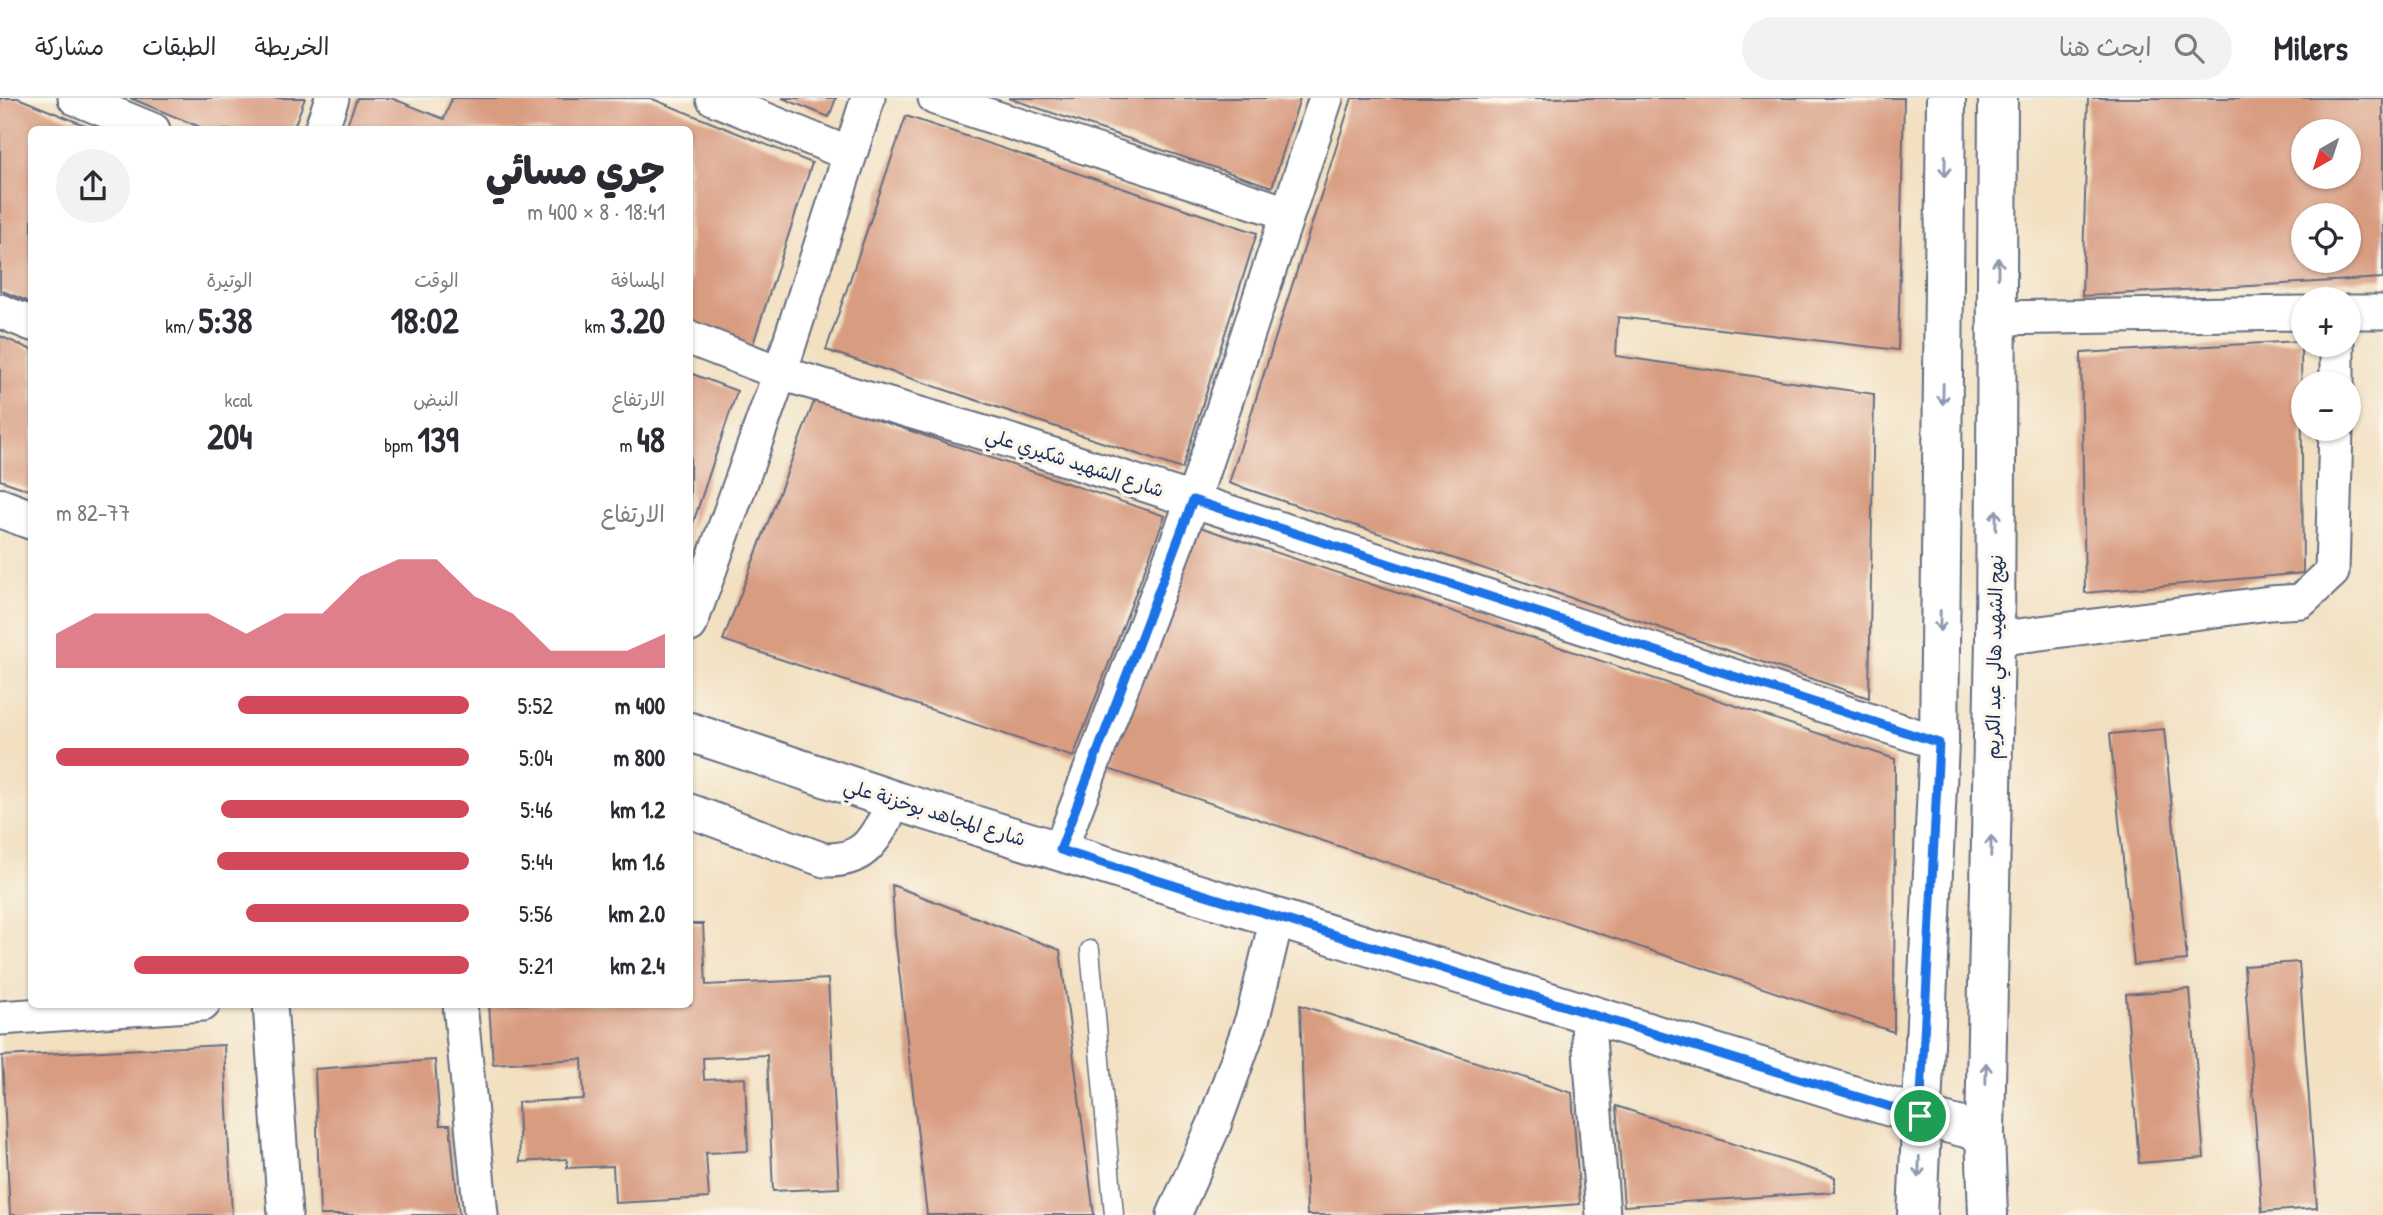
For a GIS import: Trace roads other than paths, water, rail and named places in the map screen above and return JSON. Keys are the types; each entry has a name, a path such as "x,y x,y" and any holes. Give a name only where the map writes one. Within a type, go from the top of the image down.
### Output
{"main road":[{"path":"1917,1215 1939,743 1946,98"},
{"name":"نهج الشهيد هالي عبد الكريم","path":"1988,1215 1985,1133 1995,639 1998,98"},
{"path":"0,509 28,519"},
{"name":"شارع المجاهد بوخزنة علي","path":"693,733 896,801 1920,1116 1985,1133"}],"street":[{"path":"75,98 143,126"},
{"path":"322,126 332,98"},
{"path":"713,98 849,154"},
{"path":"693,617 780,373 868,98"},
{"path":"935,98 1287,213"},
{"path":"1060,850 1193,500 1326,98"},
{"path":"0,311 28,322"},
{"path":"2361,312 2383,312"},
{"path":"1998,318 2291,313"},
{"name":"شارع الشهيد شكيري علي","path":"693,339 780,373 1193,500 1939,743"},
{"path":"1995,639 2301,601 2332,572 2336,441"},
{"path":"693,812 824,860 839,861 853,858 864,849 896,801"},
{"path":"1174,1215 1214,1125 1253,1017 1277,917"},
{"path":"0,1018 145,1008"},
{"path":"271,1008 285,1215"},
{"path":"460,1008 481,1215"},
{"path":"1587,1013 1602,1215"}],"lane":[{"path":"1090,950 1114,1215"}]}
